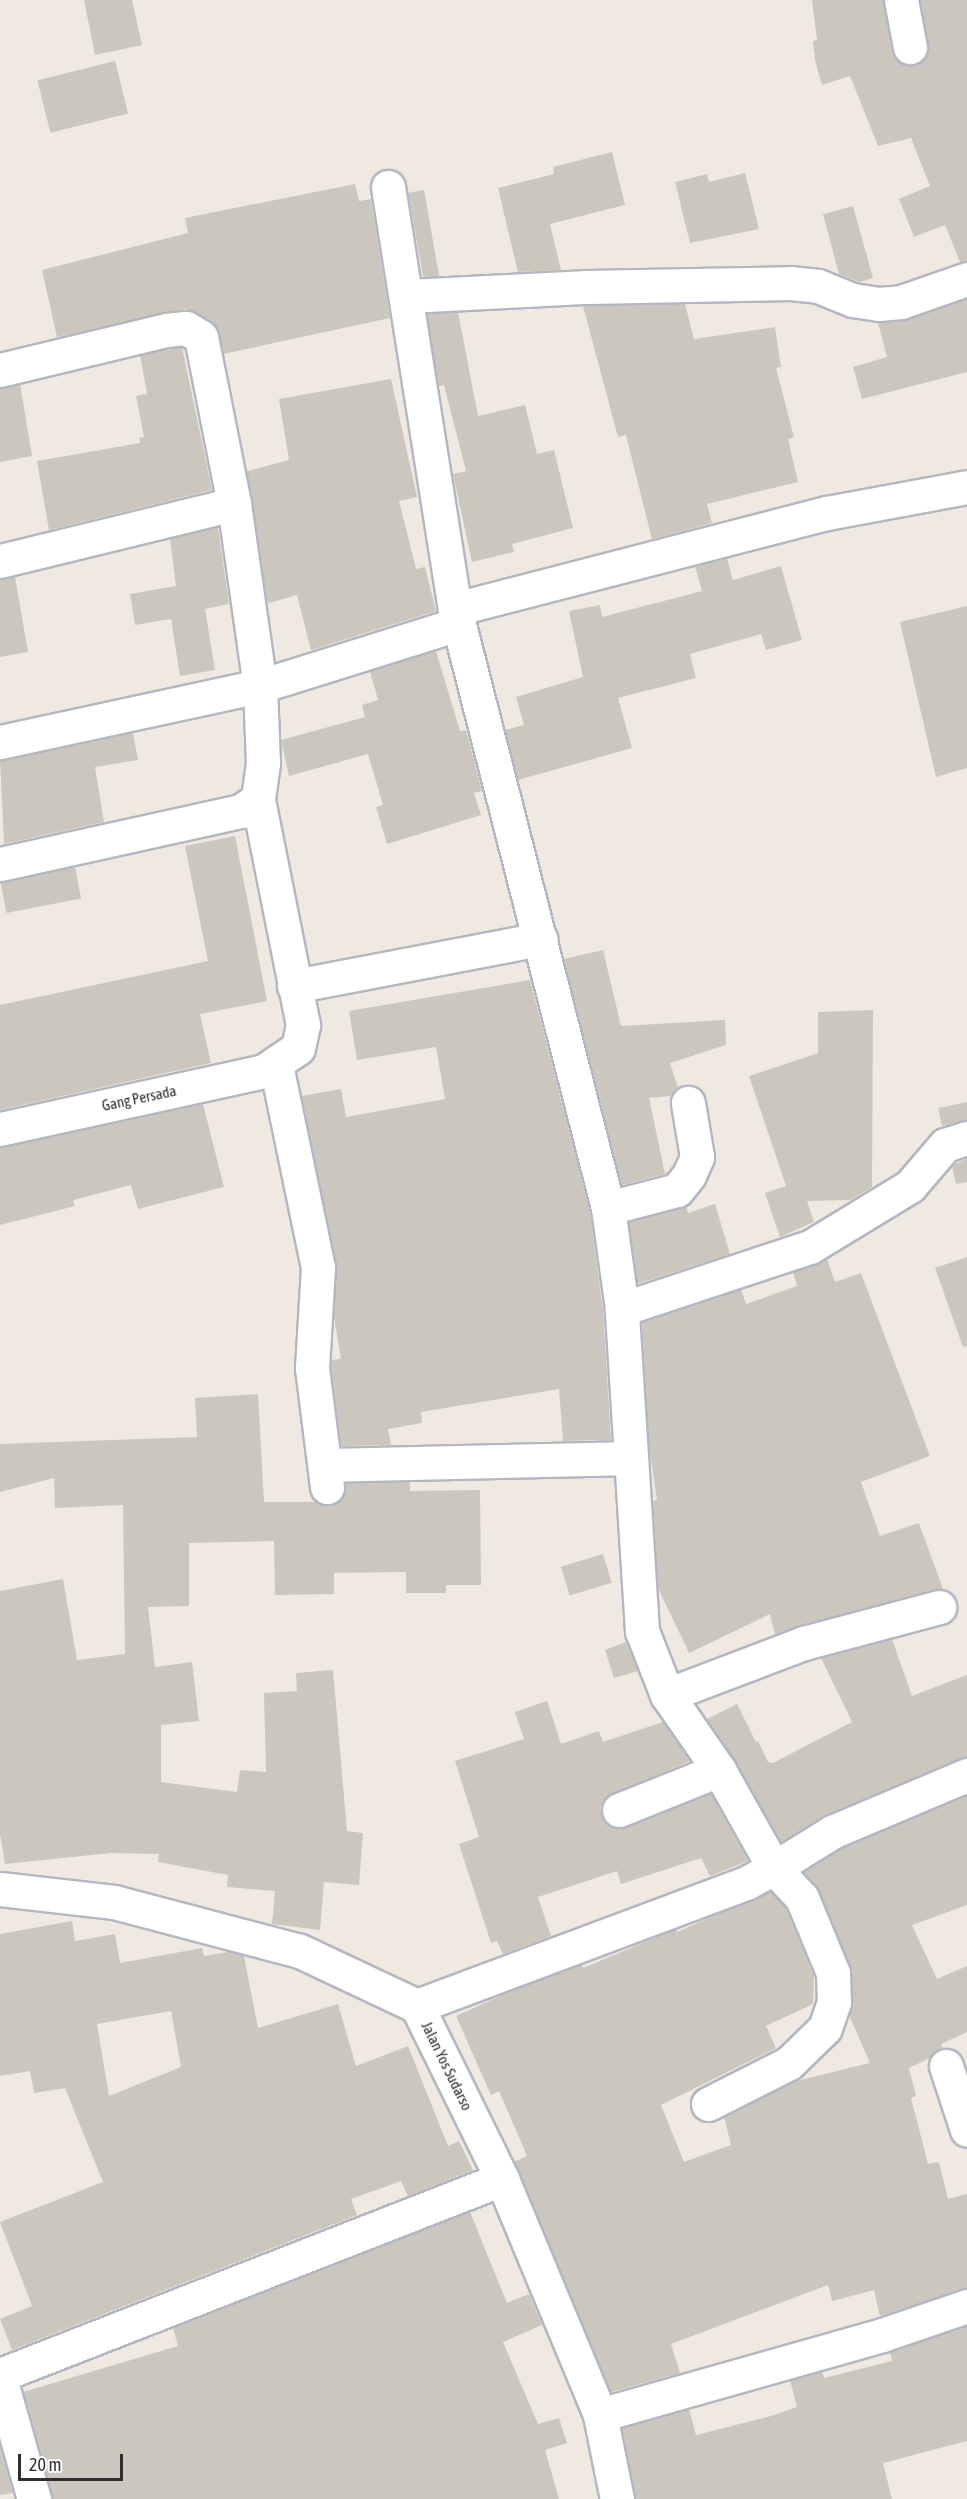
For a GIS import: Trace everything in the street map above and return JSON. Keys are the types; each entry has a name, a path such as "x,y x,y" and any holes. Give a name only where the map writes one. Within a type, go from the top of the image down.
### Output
{"street":[{"path":"902,0 910,47"},
{"path":"388,187 408,296 457,616 521,878 541,939 608,1208 622,1309 628,1458 639,1613 667,1695 718,1770 774,1868 802,1898 833,1973 834,2002 825,2028 789,2063 708,2104"},
{"path":"408,296 588,287 804,284 853,300 879,304 901,302 967,279"},
{"path":"0,370 166,330 186,328 201,337 234,504 260,686 263,763 258,799 303,1025 298,1048 276,1065 318,1267 312,1368 326,1476 628,1458"},
{"path":"0,742 260,686 457,616 827,513 967,487"},
{"path":"0,561 234,504"},
{"path":"0,864 241,811 258,799"},
{"path":"294,986 541,939"},
{"name":"Gang Persada","path":"0,1129 276,1065"},
{"path":"608,1208 677,1190 689,1174 696,1157 688,1103"},
{"path":"622,1309 810,1247 898,1194 945,1145 967,1138"},
{"path":"667,1695 804,1643 939,1607"},
{"path":"619,1810 718,1770"},
{"path":"417,2006 747,1882 831,1832 967,1775"},
{"name":"Jalan Yos Sudarso","path":"0,1889 114,1902 300,1951 417,2006 502,2179 600,2415 617,2499"},
{"path":"946,2066 967,2130"},
{"path":"28,2498 0,2377 502,2179"},
{"path":"600,2415 882,2335 967,2306"}],"building":[{"path":"84,0 132,0 142,45 95,55"},
{"path":"812,0 883,0 892,51 903,64 913,65 928,53 920,0 967,0 967,261 960,262 945,225 914,237 899,199 930,186 911,138 878,146 850,76 822,85 815,60 813,41 817,40"},
{"path":"115,61 128,113 50,133 37,80"},
{"path":"612,152 625,205 550,224 561,270 518,272 498,188 554,174 553,167"},
{"path":"745,173 759,229 690,243 675,182 707,174 709,182"},
{"path":"355,184 359,201 371,199 390,318 223,354 216,326 185,309 57,337 42,270 188,233 185,218"},
{"path":"424,190 439,276 423,278 408,193"},
{"path":"853,206 873,278 860,282 839,274 823,214"},
{"path":"967,299 967,372 862,399 853,367 887,357 878,323 907,320"},
{"path":"685,304 694,339 775,327 781,367 776,368 794,437 788,439 798,482 707,504 712,523 652,539 626,435 618,437 583,306"},
{"path":"458,312 478,416 525,405 537,454 554,450 573,528 512,544 514,552 472,562 453,474 466,471 444,385 439,386 427,314"},
{"path":"182,347 212,490 49,530 37,461 140,443 139,438 144,437 136,396 147,394 140,355"},
{"path":"391,379 417,497 399,501 416,569 425,567 436,611 311,650 297,595 269,603 266,598 247,471 289,460 279,399"},
{"path":"20,384 32,456 0,462 0,388"},
{"path":"218,527 229,604 205,609 215,670 180,676 171,619 135,625 130,594 176,586 170,539"},
{"path":"727,558 733,580 781,566 802,640 766,650 761,634 690,654 696,678 618,698 632,748 518,780 505,730 524,725 516,697 583,677 569,611 600,605 602,617 702,591 695,566"},
{"path":"15,577 28,652 0,657 0,579"},
{"path":"967,606 967,768 936,777 900,622"},
{"path":"436,651 460,731 466,730 482,791 474,793 481,815 387,844 376,807 383,805 368,754 289,776 281,740 365,717 362,705 378,700 370,671"},
{"path":"133,733 138,760 95,767 104,822 4,844 0,760"},
{"path":"235,836 267,1001 200,1014 211,1063 0,1110 0,1005 208,961 185,846"},
{"path":"75,867 81,898 7,913 0,882"},
{"path":"603,950 621,1026 725,1020 726,1045 670,1063 678,1088 671,1096 649,1098 665,1174 622,1185 564,959"},
{"path":"530,980 590,1212 603,1311 611,1440 563,1441 559,1389 421,1412 422,1423 388,1429 391,1445 341,1446 331,1367 331,1360 341,1359 334,1318 336,1263 302,1096 341,1089 346,1117 445,1099 436,1047 357,1060 349,1011"},
{"path":"873,1010 872,1187 850,1200 807,1201 814,1222 780,1237 765,1193 786,1186 749,1076 818,1053 818,1012"},
{"path":"967,1102 967,1120 942,1126 938,1108"},
{"path":"203,1104 224,1187 138,1209 131,1185 73,1200 75,1206 0,1225 0,1147"},
{"path":"967,1158 967,1182 956,1184 952,1166"},
{"path":"715,1204 730,1254 637,1284 629,1222 686,1206 688,1213"},
{"path":"967,1257 967,1346 963,1347 935,1268"},
{"path":"827,1259 835,1282 861,1273 930,1456 861,1482 880,1536 919,1523 943,1589 775,1634 770,1614 689,1653 658,1588 653,1501 657,1500 649,1446 642,1322 741,1289 746,1304 797,1286 793,1272"},
{"path":"258,1394 264,1502 316,1502 330,1505 344,1495 345,1483 410,1482 410,1491 480,1490 481,1585 446,1585 446,1593 406,1593 406,1572 334,1573 334,1594 275,1595 274,1541 189,1543 189,1606 148,1607 155,1667 192,1662 199,1721 161,1725 161,1782 237,1792 240,1770 266,1772 264,1693 297,1691 296,1673 333,1670 347,1831 363,1833 359,1885 324,1882 320,1930 272,1924 275,1891 227,1887 228,1875 158,1862 159,1854 111,1853 5,1864 0,1834 0,1591 63,1579 77,1660 125,1654 123,1505 55,1508 54,1478 0,1492 0,1444 197,1437 195,1398"},
{"path":"603,1554 612,1583 570,1596 561,1567"},
{"path":"892,1639 912,1696 967,1675 967,1757 825,1815 781,1842 735,1761 707,1719 737,1704 768,1762 773,1763 852,1722 821,1658"},
{"path":"626,1642 638,1671 614,1678 605,1650"},
{"path":"547,1701 561,1744 599,1731 603,1742 663,1722 690,1761 605,1798 600,1808 607,1824 626,1827 711,1794 748,1861 710,1876 701,1858 621,1884 617,1871 538,1897 551,1936 503,1954 497,1941 491,1943 459,1844 479,1837 455,1761 524,1739 515,1712"},
{"path":"967,1795 967,1905 912,1925 937,1979 967,1966 967,2032 941,2044 943,2048 930,2058 909,2068 916,2096 911,2098 928,2164 939,2162 948,2199 967,2194 967,2288 880,2316 874,2290 832,2301 828,2285 671,2344 680,2373 611,2392 514,2162 527,2156 499,2091 491,2095 456,2016 518,1988 581,1964 583,1968 676,1929 677,1932 770,1891 786,1908 814,1977 813,2004 766,2026 776,2048 661,2105 684,2162 731,2145 724,2117 792,2082 870,2063 849,2015 853,2001 850,1966 819,1891 803,1872 841,1849"},
{"path":"72,1921 75,1941 115,1934 120,1963 202,1948 204,1956 229,1952 244,1956 258,2028 338,2004 356,2066 408,2046 448,2146 459,2141 473,2170 408,2196 401,2181 351,2199 357,2215 12,2350 0,2319 32,2306 0,2222 103,2182 65,2088 34,2093 30,2071 0,2076 0,1934","holes":["171,2011 181,2067 109,2096 97,2024"]},
{"path":"470,2212 507,2303 529,2294 542,2325 503,2342 538,2424 559,2418 567,2443 545,2450 559,2499 53,2499 23,2392 178,2346 173,2328"},
{"path":"967,2326 967,2441 883,2463 892,2499 635,2499 622,2428 689,2409 696,2435 771,2416 797,2407 790,2380 822,2371 824,2378 892,2361 890,2352"},
{"path":"0,2447 13,2493 0,2495"}]}
